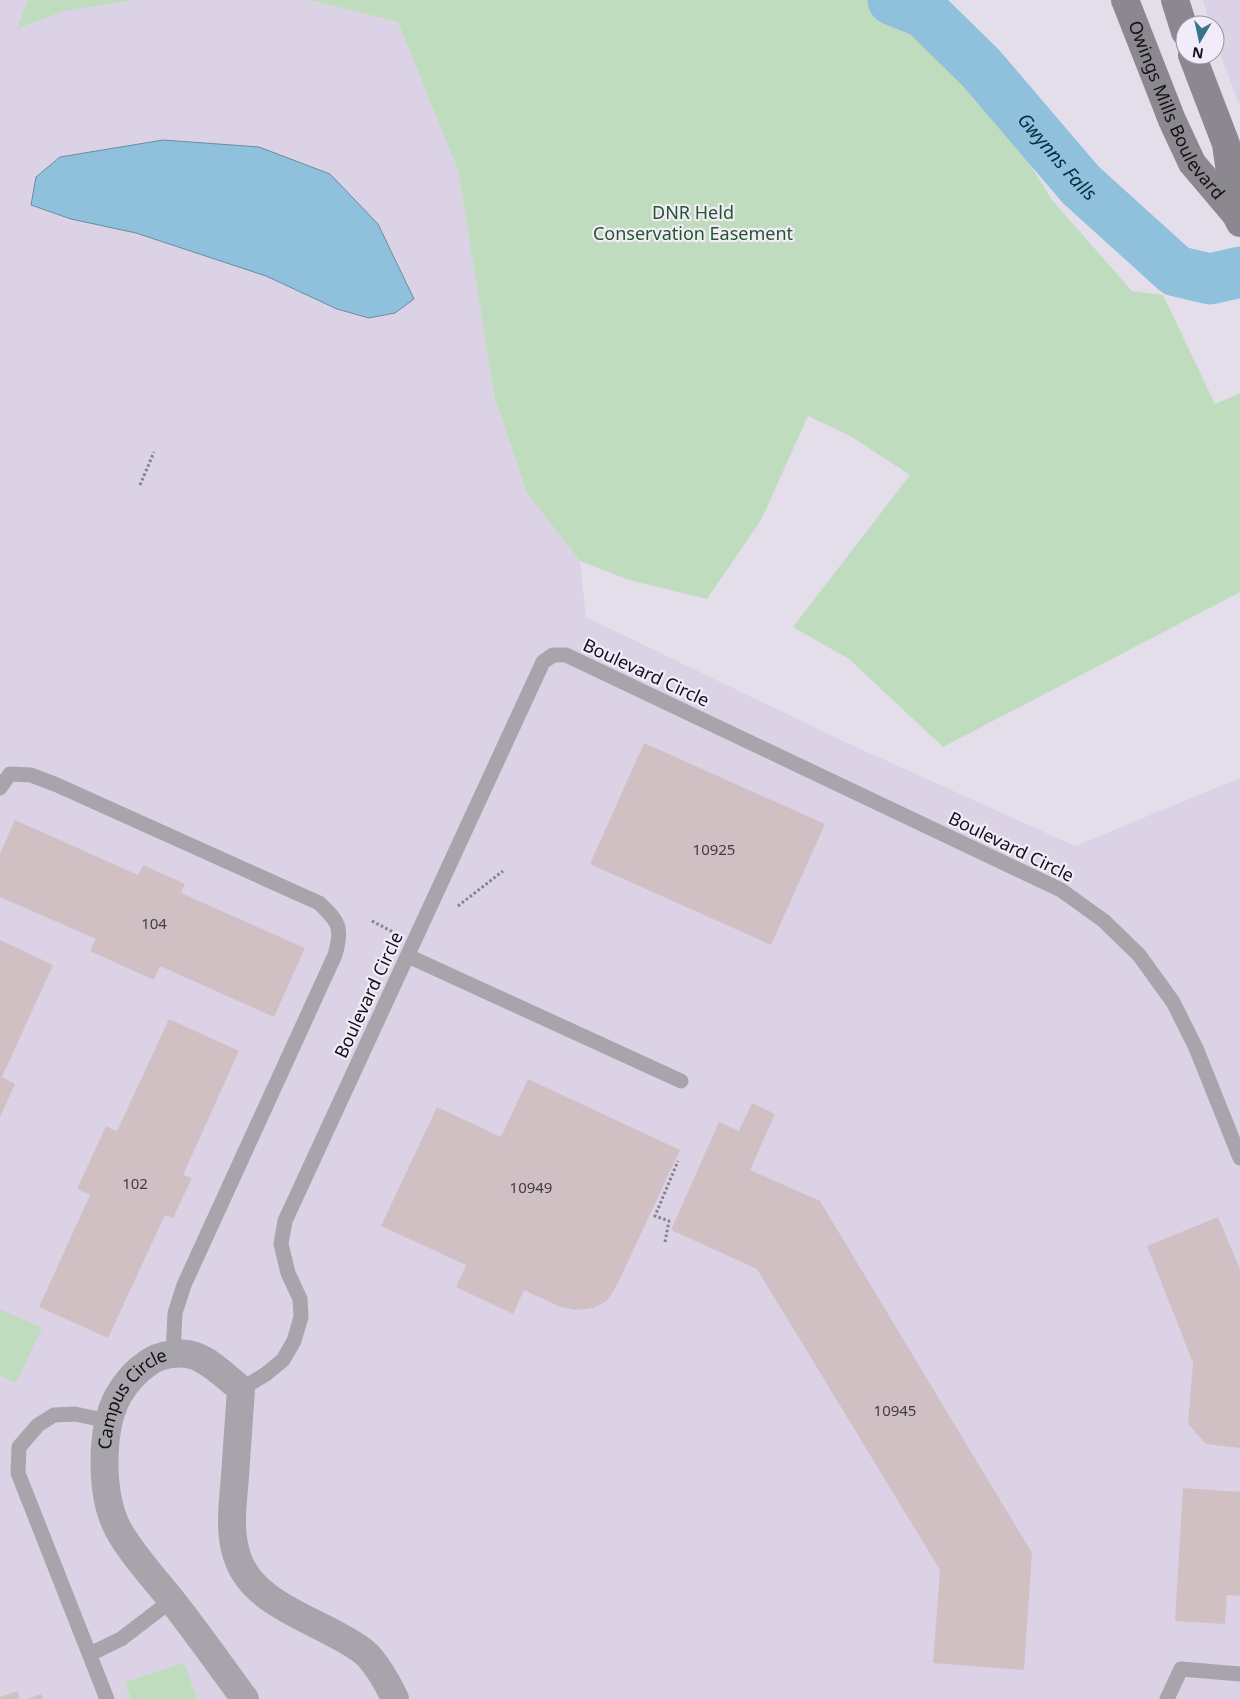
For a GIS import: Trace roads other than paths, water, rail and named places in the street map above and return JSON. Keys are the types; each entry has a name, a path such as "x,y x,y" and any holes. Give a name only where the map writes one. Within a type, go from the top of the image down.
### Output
{"main road":[{"name":"Owings Mills Boulevard","path":"1125,0 1172,120 1192,163 1238,219"},
{"path":"1175,0 1180,15"},
{"name":"Owings Mills Boulevard","path":"1196,65 1226,144 1238,219"}],"street":[{"name":"Campus Circle","path":"241,1389 216,1368 195,1356 173,1354 154,1358 138,1370 118,1396 108,1421 104,1457 106,1491 117,1528 245,1699"},
{"path":"241,1389 232,1531 238,1559 244,1573 265,1594 365,1653 380,1672 395,1699"}],"lane":[{"name":"Boulevard Circle","path":"241,1389 266,1374 283,1360 294,1341 301,1317 300,1299 288,1273 281,1244 285,1221 543,662 553,655 566,655 1061,890 1104,921 1139,956 1173,1002 1196,1048 1240,1158"},
{"path":"0,788 10,774 31,775 57,785 319,903 335,918 340,936 335,955 184,1285 175,1313 173,1354"},
{"path":"408,956 680,1081"},
{"path":"107,1699 18,1473 19,1447 38,1425 54,1415 75,1414 108,1421"},
{"path":"90,1654 121,1639 172,1600"},
{"path":"1167,1699 1181,1669 1240,1674"}],"water":[{"path":"163,140 259,147 330,174 378,224 414,299 395,313 369,318 337,309 266,276 136,233 71,219 31,205 36,177 60,157"}],"waterway":[{"name":"Gwynns Falls","path":"893,0 925,13 981,68 1081,185 1176,271 1210,279 1240,272"}],"park label":[{"name":"DNR Held Conservation Easement","path":"693,223"}]}
